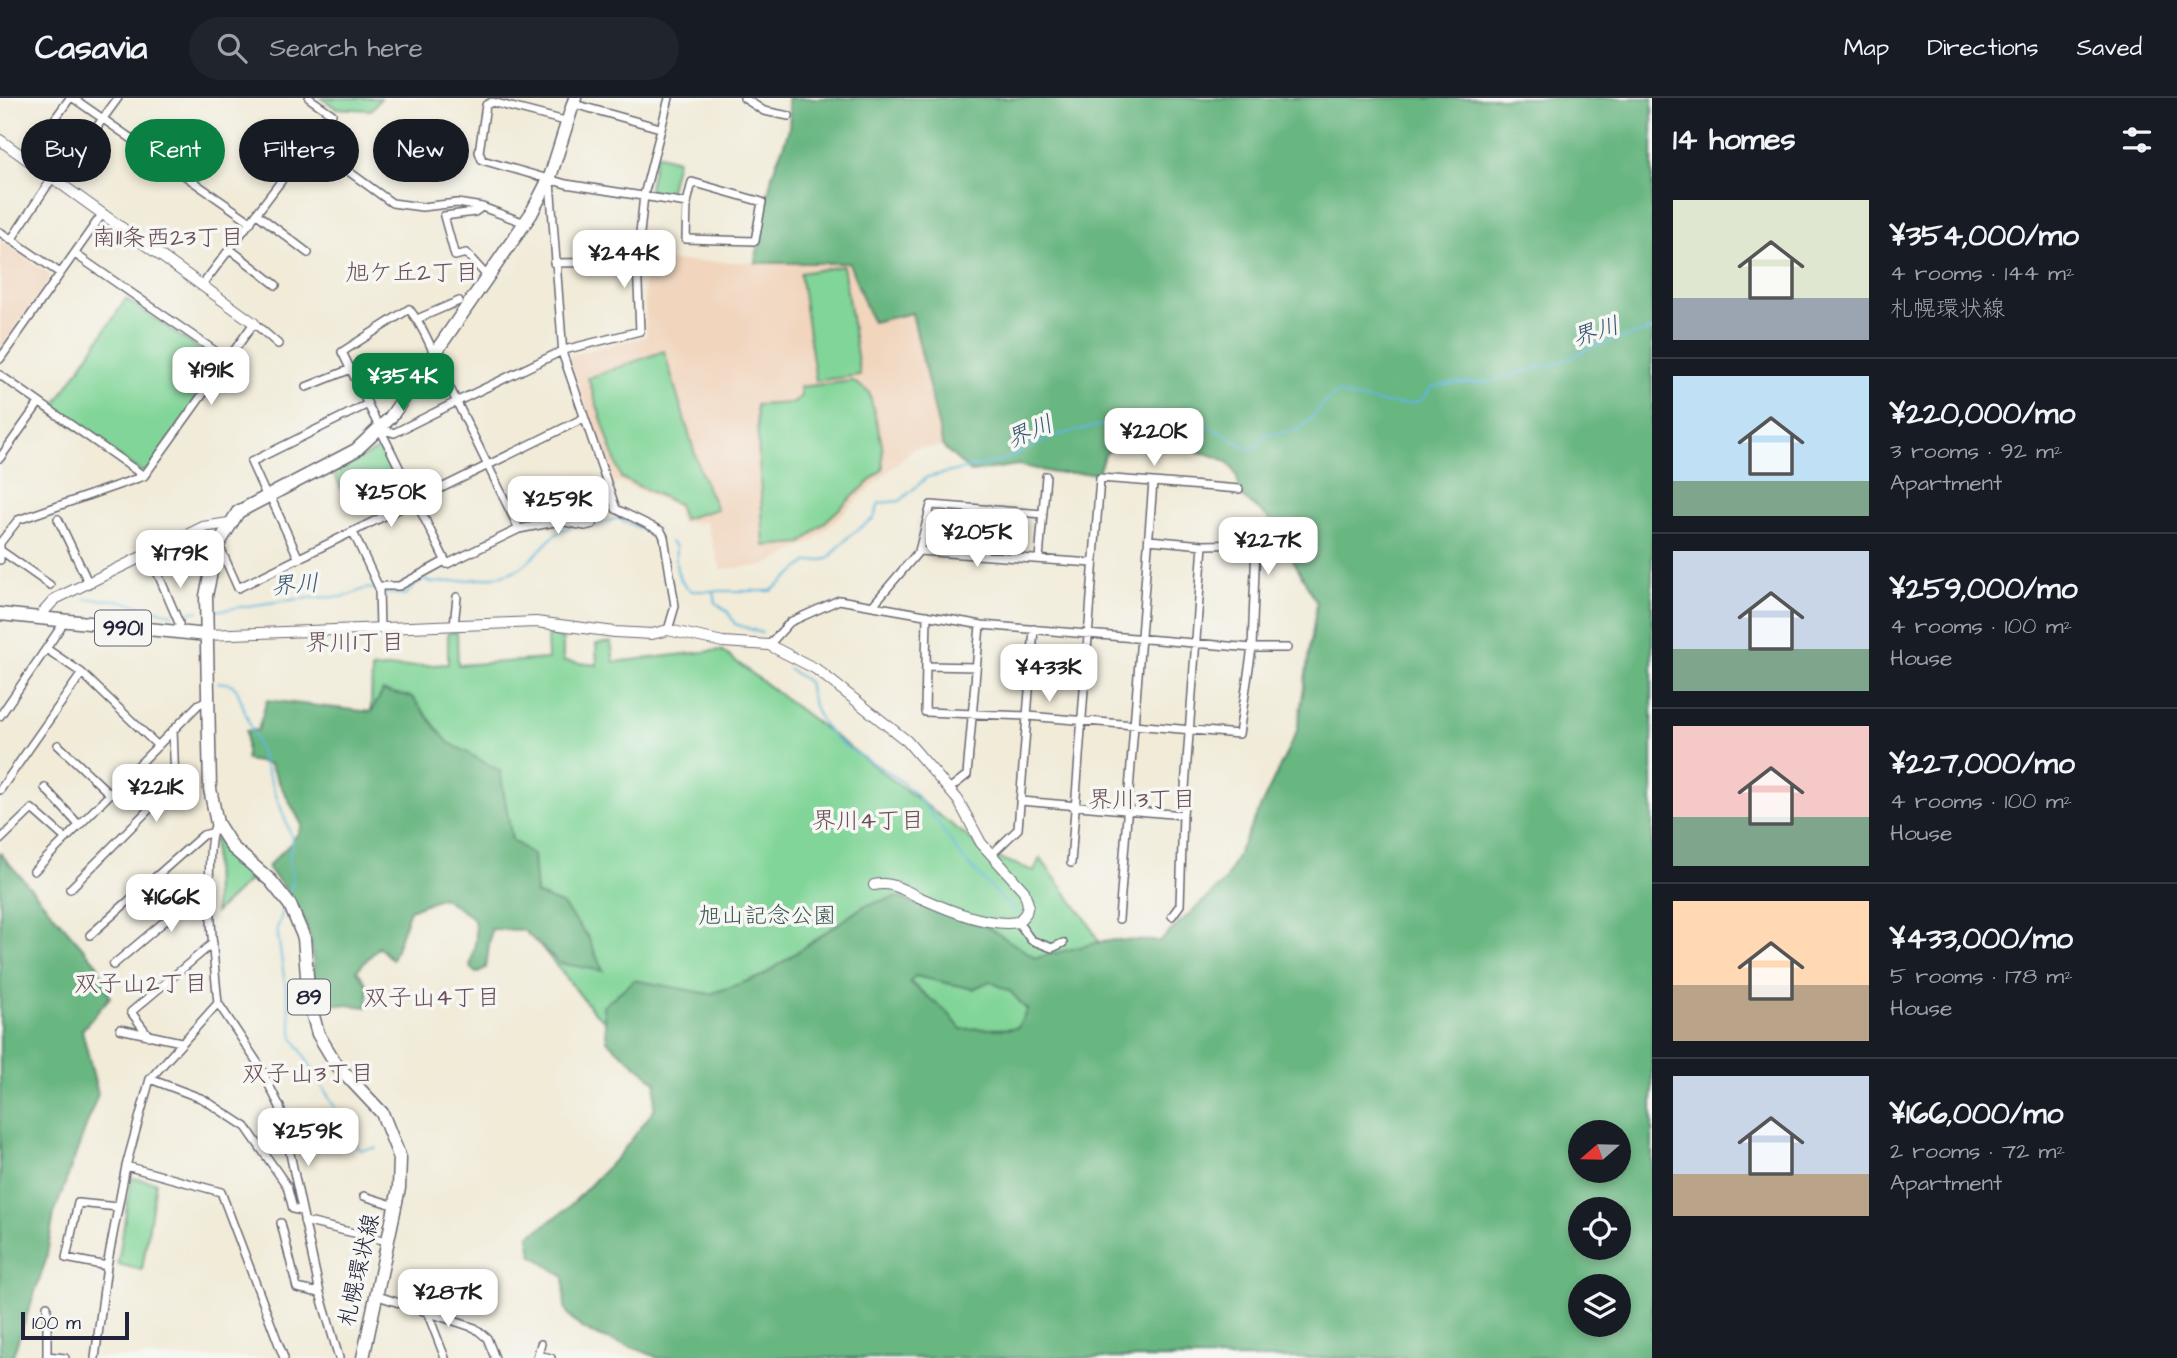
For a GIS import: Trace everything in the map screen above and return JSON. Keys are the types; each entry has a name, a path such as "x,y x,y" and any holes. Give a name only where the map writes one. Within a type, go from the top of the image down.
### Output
{"main road":[{"name":"札幌環状線","path":"363,1358 374,1294 396,1206 401,1174 396,1143 382,1113 336,1064 318,1034 312,1017 307,954 298,920 281,892 214,828 210,789 206,596 216,548 238,512 344,457 380,429 525,223 550,177 574,101"},
{"name":"9901","path":"0,614 207,635"}],"street":[{"path":"56,119 71,98 103,119 118,98"},
{"path":"309,98 332,114 328,119"},
{"path":"380,429 394,433 564,349 640,331 637,262 644,195 669,98"},
{"path":"744,98 764,111 789,116"},
{"path":"574,101 660,128"},
{"path":"569,122 492,102 486,105 479,152 482,160 550,177 566,184 687,203"},
{"path":"111,125 251,222"},
{"path":"0,140 21,155"},
{"path":"550,177 554,263 564,349 584,418 617,509 661,531 664,537 675,606 668,631"},
{"path":"359,180 392,204 422,207 457,203 482,207 525,223"},
{"path":"10,240 53,182"},
{"path":"59,182 203,284 278,344"},
{"path":"203,284 282,182"},
{"path":"692,183 762,202 755,241 686,239 687,203 692,183"},
{"path":"482,207 475,212 444,216 455,256 466,253 487,276"},
{"path":"0,359 103,213"},
{"path":"257,214 308,253"},
{"path":"0,232 60,274"},
{"path":"231,250 276,285"},
{"path":"75,254 228,360"},
{"path":"554,263 637,262"},
{"path":"417,319 459,301"},
{"path":"519,529 410,309 342,352 447,564 519,529 560,521 585,526 593,524"},
{"path":"0,560 0,543 18,520 145,476 254,323"},
{"path":"306,387 351,369"},
{"path":"0,375 145,476"},
{"path":"0,458 39,402"},
{"path":"299,559 251,462 368,404"},
{"path":"216,548 222,552 238,588 584,418"},
{"path":"1039,559 1046,475"},
{"path":"1071,863 1100,478 1239,489"},
{"path":"1119,919 1153,482"},
{"path":"873,605 919,551 931,505 1043,514"},
{"path":"984,555 989,509"},
{"path":"58,519 88,582"},
{"path":"38,618 55,599 88,582 203,527 229,523"},
{"path":"353,532 378,586 380,629"},
{"path":"927,615 925,712 1028,716 1239,734 1252,649 1255,544 1203,545 1149,540"},
{"path":"1172,916 1180,905 1182,815 1203,545"},
{"path":"0,550 50,585"},
{"path":"919,551 1093,563"},
{"path":"149,553 179,623 179,634"},
{"path":"378,586 399,586 446,561"},
{"path":"454,625 457,597"},
{"path":"769,645 789,622 839,600 980,625 1141,637 1252,649 1287,648"},
{"path":"0,716 48,650 65,621"},
{"path":"207,635 536,622 615,632 668,631 723,642 769,645 816,669 847,692 872,716 907,741 949,789 991,855 1024,891 1028,904 1026,913 1018,922 1001,924 925,900 895,885 874,885"},
{"path":"949,789 967,775 980,625"},
{"path":"991,855 1018,829 1034,629"},
{"path":"48,650 82,673 158,746"},
{"path":"927,666 976,667"},
{"path":"0,790 82,673"},
{"path":"34,871 199,704 208,700"},
{"path":"70,889 175,783 173,730"},
{"path":"58,745 110,794"},
{"path":"45,788 79,825"},
{"path":"1021,801 1182,815"},
{"path":"0,840 32,809 66,839"},
{"path":"214,828 211,882 218,1003 274,1093 287,1133 320,1293 339,1358"},
{"path":"90,935 214,828"},
{"path":"113,965 211,882"},
{"path":"1018,922 1036,944 1052,948 1063,943"},
{"path":"149,1036 131,1012 214,943"},
{"path":"96,1358 107,1266 118,1207 126,1166 150,1079 218,1003"},
{"path":"120,1029 181,1042"},
{"path":"150,1079 203,1100 246,1127 287,1186 293,1209 302,1211"},
{"path":"126,1166 221,1192 284,1358"},
{"path":"364,1196 396,1206"},
{"path":"107,1266 66,1258 78,1203 118,1207"},
{"path":"304,1221 387,1241"},
{"path":"281,1223 297,1288 320,1293"},
{"path":"374,1294 426,1309 475,1328 487,1338 495,1358"},
{"path":"47,1306 47,1356 65,1358"},
{"path":"426,1309 445,1358"},
{"path":"541,1344 537,1356 551,1358"}],"shaded area":[{"path":"0,240 48,273 50,278 0,349"},
{"path":"643,261 849,263 872,321 912,313 943,447 914,448 812,542 764,566 721,569 706,522 680,523 675,506 620,482 614,484 568,356 646,336"}],"green space":[{"path":"321,98 381,98 371,110 336,108"},
{"path":"787,98 1652,98 1652,1358 657,1358 593,1334 572,1320 565,1307 564,1277 532,1255 529,1236 567,1209 621,1153 654,1110 656,1082 607,1041 603,1006 634,980 710,994 762,976 864,906 895,897 987,927 1036,958 1108,940 1160,941 1225,881 1297,731 1317,603 1271,520 1240,495 1231,466 1217,457 1185,449 1164,439 1130,444 1109,451 1096,473 1054,473 1018,465 971,472 943,447 912,313 872,322 849,263 755,263 772,176 790,121","holes":["915,976 973,989 990,981 1011,992 1027,1010 1018,1027 961,1029 949,1014 910,982"]},
{"path":"656,154 677,160 669,194 652,192 649,188"},
{"path":"843,266 860,375 816,381 800,273"},
{"path":"126,299 221,364 149,471 142,472 51,411"},
{"path":"664,351 701,474 717,509 683,519 678,504 621,478 588,378"},
{"path":"853,381 869,392 882,444 883,469 802,543 764,546 756,405 794,403 801,396 800,387"},
{"path":"382,448 398,482 350,506 333,472"},
{"name":"旭山記念公園","path":"457,632 458,665 548,659 547,633 563,640 563,661 597,665 596,644 611,642 614,662 721,650 968,837 982,852 1034,871 1040,858 1088,922 1105,954 1188,1052 664,1069 593,1011 496,891 371,712 372,669 448,664 448,633"},
{"path":"383,691 412,697 448,742 500,771 512,840 533,855 536,894 562,904 588,937 603,971 559,963 523,930 491,929 486,968 476,973 470,967 476,939 474,919 442,897 410,910 392,960 379,947 357,970 368,986 367,1007 315,1002 308,929 294,901 267,868 291,843 302,825 269,764 246,760 246,731 258,730 267,700 371,712"},
{"path":"214,840 254,876 215,913"},
{"path":"0,853 97,964 110,997 82,1030 98,1094 54,1214 46,1260 12,1358 0,1358"},
{"path":"131,1178 156,1182 142,1270 118,1264"}],"waterway":[{"name":"界川","path":"670,542 676,547 676,566 680,578 692,591 771,591 807,562 828,559 849,536 874,518 879,503 900,501 927,477 1001,461 1054,436 1096,426 1176,421 1207,425 1249,449 1258,446 1266,434 1300,428 1327,400 1338,393 1380,402 1414,403 1422,399 1432,387 1452,383 1483,383 1562,362 1596,345 1652,330"},
{"name":"界川","path":"595,526 617,518 659,537"},
{"name":"界川","path":"383,593 405,595 423,579 433,583 507,574 524,566 557,533 573,527"},
{"name":"界川","path":"215,611 292,600 343,597 366,589 375,589"},
{"path":"714,591 716,603 728,612 735,624 762,633"},
{"name":"界川","path":"86,599 117,600 172,614"},
{"name":"界川","path":"179,614 198,611"},
{"path":"789,669 808,682 814,706 823,724 835,738 897,778 914,793 962,857 1014,912"},
{"path":"218,682 231,684 237,690 292,838 289,862 293,882 290,891"},
{"path":"283,911 277,929 293,1037 360,1150 376,1148"}],"district":[{"name":"南11条西23丁目","path":"168,238"},
{"name":"旭ケ丘2丁目","path":"412,273"},
{"name":"界川1丁目","path":"355,643"},
{"name":"界川3丁目","path":"1142,800"},
{"name":"界川4丁目","path":"868,821"},
{"name":"双子山2丁目","path":"141,984"},
{"name":"双子山4丁目","path":"432,998"},
{"name":"双子山3丁目","path":"308,1074"}]}
